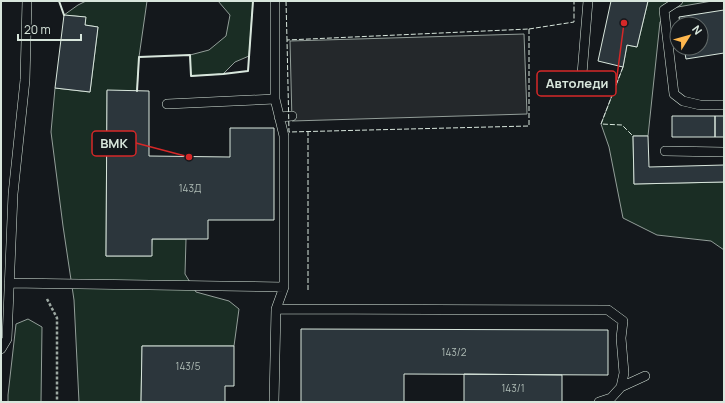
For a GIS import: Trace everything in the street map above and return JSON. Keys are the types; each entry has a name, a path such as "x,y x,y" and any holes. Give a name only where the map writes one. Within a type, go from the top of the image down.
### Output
{"lane":[{"path":"1,349 7,339 13,194 25,80 27,1"},
{"path":"274,402 276,309 284,286 284,136 275,99 275,1"},
{"path":"582,74 588,1"},
{"path":"678,1 664,10 674,94 683,101 700,105 724,105"},
{"path":"167,104 275,99"},
{"path":"279,116 292,116"},
{"path":"665,151 724,152"},
{"path":"9,283 284,286"},
{"path":"276,309 608,310 622,321 621,338 624,373 621,387"},
{"path":"599,402 611,398 621,387 645,376"}],"path":[{"path":"39,283 57,318 57,402"}],"green space":[{"path":"86,1 147,1 139,57 137,91 107,91 106,256 151,256 152,239 186,239 185,274 196,292 229,301 239,309 234,346 142,346 141,402 79,402 74,300 51,132 55,88 90,92 98,27 85,25 85,17 64,15"},
{"path":"218,1 253,1 249,56 235,62 223,74 191,76 190,55 209,50 226,36 230,15"},
{"path":"648,1 712,1 672,8 660,22 648,136 633,136 634,184 724,182 724,250 711,241 657,235 623,218 609,147 601,124 623,67 627,45 637,47"},
{"path":"28,319 42,327 41,402 8,402 16,324"}],"shaded area":[{"path":"524,34 527,114 292,121 290,41"}],"building":[{"path":"611,1 648,1 637,47 627,45 623,67 598,61"},
{"path":"724,10 724,53 709,55 709,16 685,16"},
{"path":"64,15 86,17 85,25 98,27 90,92 55,88"},
{"path":"685,56 705,56 686,59"},
{"path":"107,90 149,91 149,156 230,157 230,128 274,128 274,220 208,220 208,239 152,239 152,256 106,256"},
{"path":"672,116 715,116 715,137 672,137"},
{"path":"715,116 724,116 724,137 715,137"},
{"path":"633,136 648,136 649,167 724,165 724,182 634,184"},
{"path":"301,329 608,330 608,375 404,374 404,402 301,402"},
{"path":"142,346 234,346 234,386 225,386 225,402 141,402"},
{"path":"464,374 562,375 562,402 464,402"}],"fence":[{"path":"286,1 287,40"},
{"path":"529,29 574,22 574,1"},
{"path":"529,29 529,126 289,132 287,40 529,29"},
{"path":"623,67 601,124 622,125 633,136"},
{"path":"308,131 308,290"}],"wall":[{"path":"59,1 64,15"},
{"path":"137,91 139,57 190,55 191,76 248,71 253,1"}],"place":[{"name":"Автоледи","path":"624,23"},
{"name":"ВМК","path":"189,157"}]}
